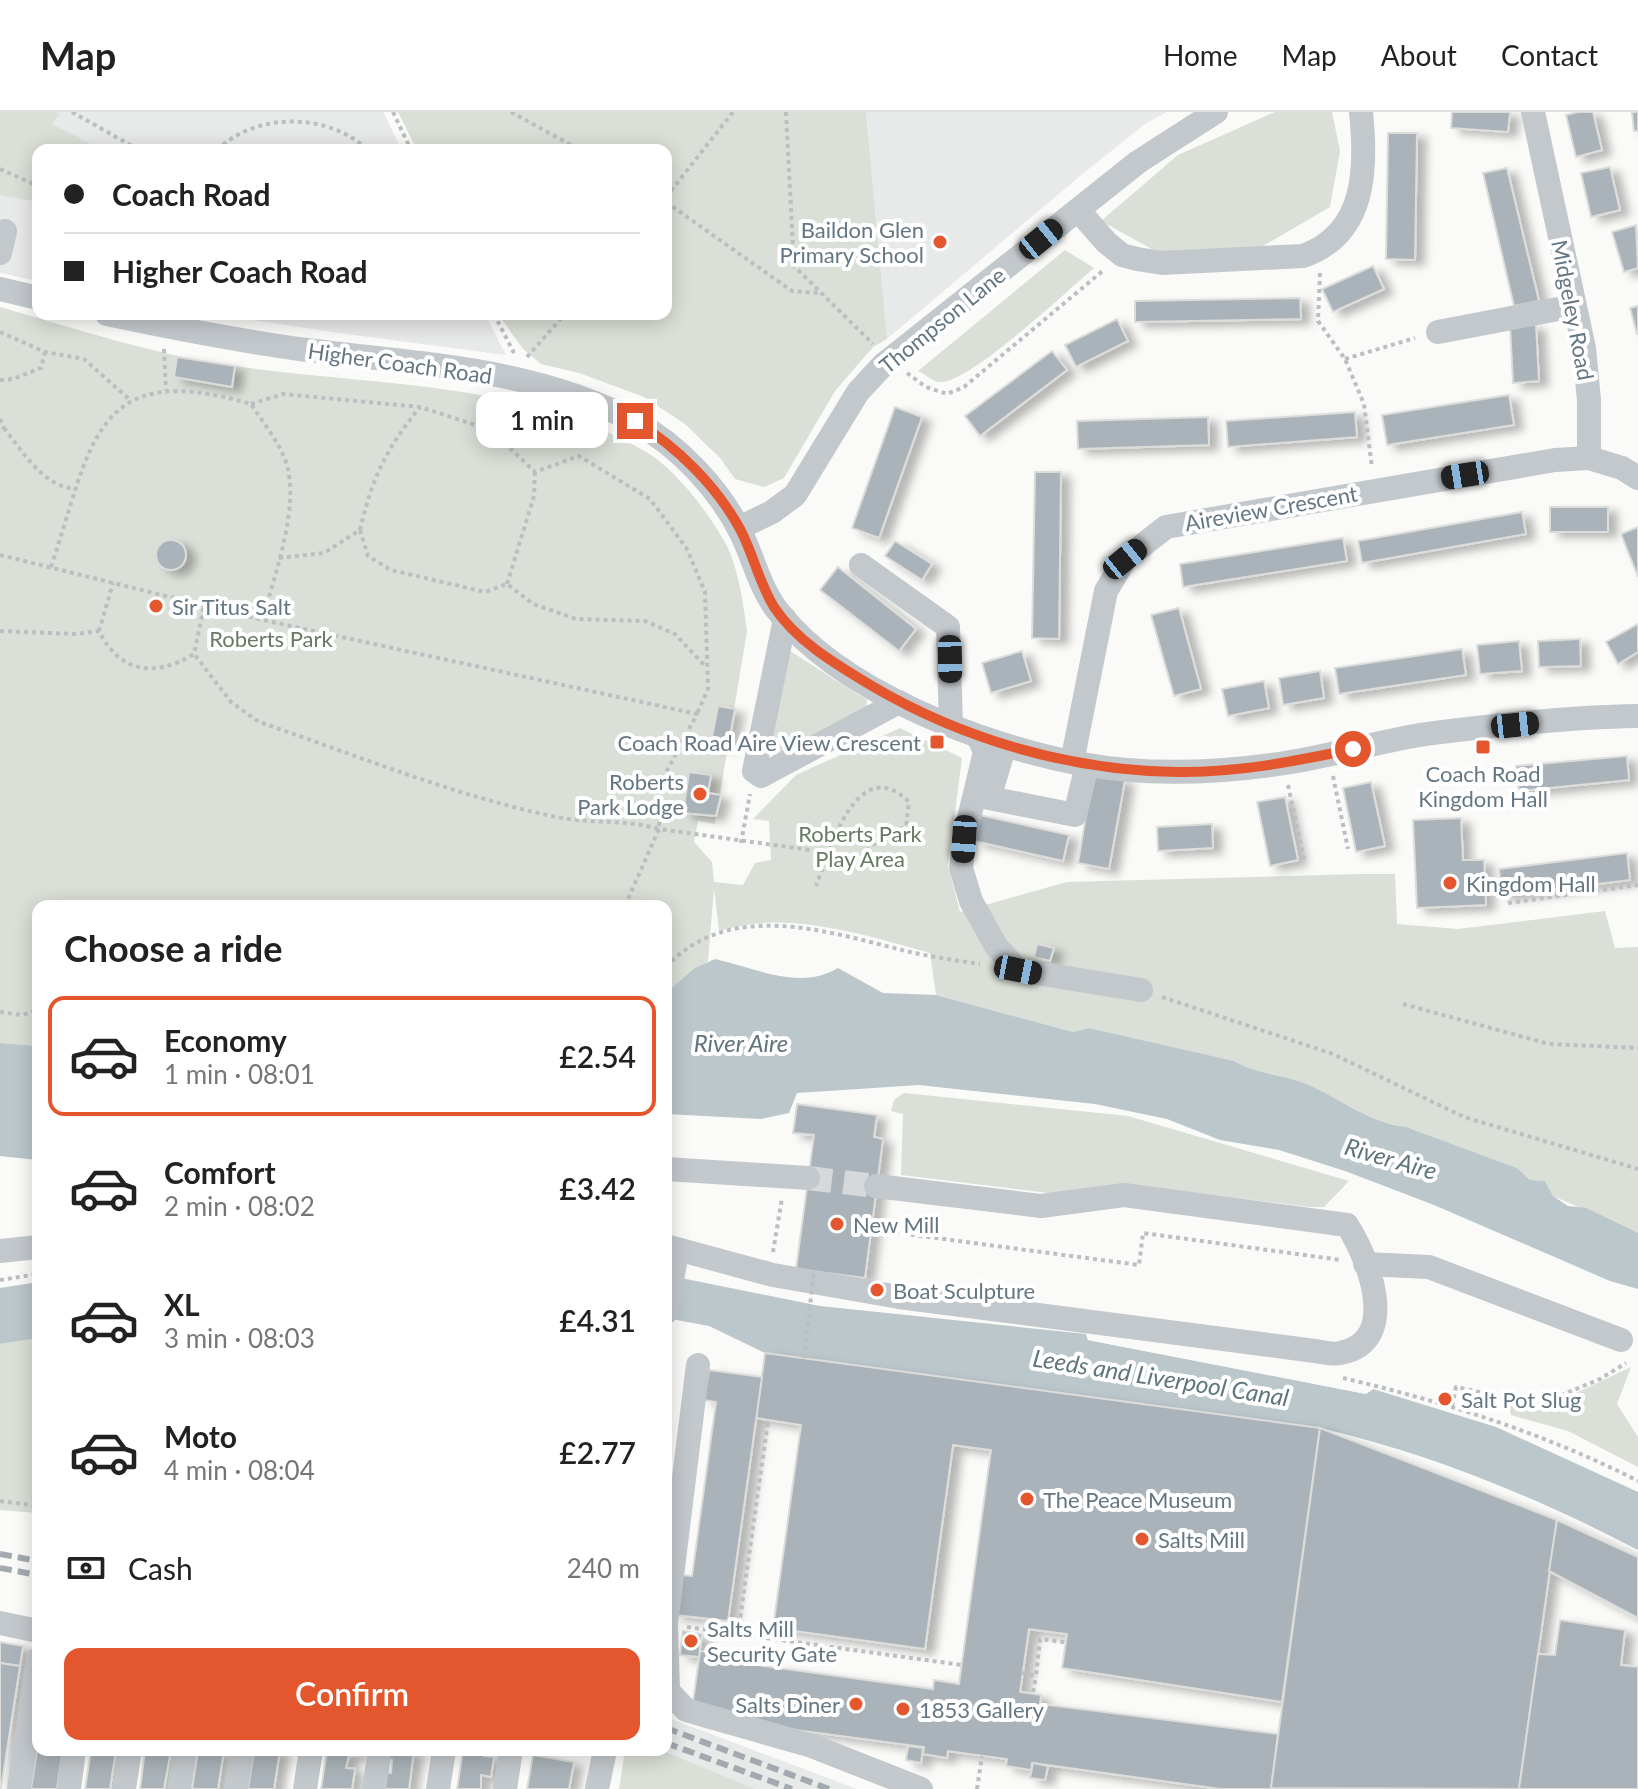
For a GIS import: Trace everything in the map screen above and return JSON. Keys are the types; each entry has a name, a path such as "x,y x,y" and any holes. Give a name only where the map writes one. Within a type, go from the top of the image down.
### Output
{"street":[{"name":"Thompson Lane","path":"739,528 795,495 858,392 890,360 1138,162 1216,112"},
{"path":"1078,210 1122,255 1176,263 1303,256 1321,250 1341,233 1360,199 1365,151 1361,112"},
{"name":"Midgeley Road","path":"1533,112 1587,372 1589,458"},
{"path":"0,289 32,297"},
{"path":"1438,332 1574,306"},
{"name":"Higher Coach Road","path":"134,320 530,383 583,399 635,421 669,443 739,528 774,607 823,657 899,702 979,738 1005,745 1079,763 1180,773 1283,763 1424,734 1638,716"},
{"path":"1589,458 1622,468 1638,478"},
{"name":"Aireview Crescent","path":"1005,745 989,798 1075,815 1079,763 1106,591 1125,559 1166,527 1555,460 1589,458"},
{"path":"861,565 948,627 951,725"},
{"path":"785,619 754,771 761,776 899,702"},
{"path":"979,738 985,752 964,839 961,868 971,901 996,946 1018,970 1141,990"},
{"path":"672,1169 808,1178"},
{"path":"673,1251 773,1275 899,1297 1341,1353 1361,1343 1374,1326 1377,1304 1359,1243 1347,1225 1124,1195 1041,1206 879,1187"},
{"path":"0,1251 32,1248"},
{"path":"1365,1264 1429,1267 1629,1348"},
{"path":"672,1518 674,1483 698,1365"},
{"path":"0,1623 32,1630"},
{"path":"672,1695 686,1710 812,1746 921,1789"},
{"path":"19,1789 32,1700"},
{"path":"69,1789 73,1756"},
{"path":"124,1789 129,1756"},
{"path":"179,1789 184,1756"},
{"path":"236,1789 241,1756"},
{"path":"305,1789 310,1756"},
{"path":"374,1789 379,1756"},
{"path":"438,1789 443,1756"},
{"path":"505,1789 510,1756"},
{"path":"597,1789 600,1756"}],"path":[{"path":"72,112 128,144"},
{"path":"393,112 408,144"},
{"path":"511,112 569,144"},
{"path":"672,191 733,112"},
{"path":"786,112 794,266 890,360 926,387 947,394 964,387 1122,255"},
{"path":"223,144 237,131 262,120 279,115 305,115 354,135 362,144"},
{"path":"0,169 32,183"},
{"path":"672,203 792,291 821,293"},
{"path":"1321,250 1318,321 1345,359 1364,404 1374,490"},
{"path":"497,320 520,365 560,320"},
{"path":"162,326 166,390"},
{"path":"0,332 45,352 84,359 130,400"},
{"path":"1345,359 1438,332"},
{"path":"0,380 13,379 41,368 45,352"},
{"path":"51,567 101,427 130,400 166,390 209,392 251,404 283,394 420,407 491,430 535,472 534,496 507,584"},
{"path":"251,404 284,457 291,485 279,558 263,620"},
{"path":"420,407 390,445 370,486 360,530 368,556 391,570 485,592 507,584"},
{"path":"0,419 33,466 61,489 77,489"},
{"path":"0,433 4,428"},
{"path":"535,472 579,456 650,499 687,549 705,592 708,689 660,784 659,829 626,900"},
{"path":"279,558 324,553 360,530"},
{"path":"0,555 263,620 697,714"},
{"path":"113,583 99,631 109,651 126,665 155,669 178,664 194,654 204,606"},
{"path":"507,584 533,604 576,619 645,621 675,634 707,667"},
{"path":"0,631 75,634 99,631"},
{"path":"194,654 231,702 259,722 466,793 545,814 635,822 741,843 829,851 860,857 876,842 906,826 909,802 900,793 886,788 871,790 854,801 829,851 816,886"},
{"path":"1329,754 1348,849"},
{"path":"1283,763 1304,859"},
{"path":"741,843 754,771"},
{"path":"1508,903 1638,885"},
{"path":"672,962 704,937 749,925 805,927 911,952 1018,970"},
{"path":"1141,990 1333,1054 1464,1117 1638,1169"},
{"path":"1403,1004 1549,1044 1638,1048"},
{"path":"0,1012 22,1015 32,1012"},
{"path":"871,1267 879,1187"},
{"path":"876,1230 1139,1265 1143,1233 1365,1264"},
{"path":"804,1358 814,1272"},
{"path":"0,1280 32,1275"},
{"path":"1452,1406 1456,1387 1538,1405 1600,1379 1629,1348"},
{"path":"1352,1380 1452,1406 1538,1436 1638,1481"},
{"path":"738,1633 768,1421"},
{"path":"0,1501 32,1505"},
{"path":"672,1625 962,1665"},
{"path":"1033,1692 1040,1639 1065,1642"},
{"path":"1022,1673 1036,1676"},
{"path":"977,1789 982,1756"}],"shaded area":[{"path":"0,112 383,112 399,144 32,144 32,280 0,273"},
{"name":"Baildon Glen Primary School","path":"866,112 1167,112 1145,124 1080,176 887,339"},
{"path":"253,320 488,320 506,355"},
{"path":"672,1719 857,1789 756,1789 672,1755"}],"green space":[{"path":"0,112 55,112 59,114 52,124 90,144 32,144 32,201 0,195"},
{"path":"398,112 866,112 887,339 873,347 835,391 784,478 764,487 735,479 720,458 685,424 644,397 579,373 541,364 523,349 502,320 672,320 672,144 414,144"},
{"path":"1275,112 1332,112 1340,151 1330,207 1258,249 1161,254 1101,221 1178,155"},
{"path":"1065,250 1094,268 1018,334 954,379 937,382 918,371"},
{"name":"Roberts Park","path":"0,307 32,316 32,320 44,320 116,341 204,361 494,398 594,426 653,456 697,500 728,547 739,583 747,631 715,824 698,821 694,842 712,862 714,882 743,885 755,863 771,860 769,821 753,819 796,775 900,728 962,758 948,866 960,912 1067,882 1360,874 1395,874 1397,924 1458,929 1605,911 1615,948 1638,947 1638,1233 1553,1196 1545,1181 1530,1180 1517,1168 1406,1127 1381,1121 1300,1081 1251,1069 1233,1061 1089,1028 1073,1032 936,995 930,953 852,932 798,924 745,925 719,931 714,888 708,961 672,988 672,900 32,900 32,1046 0,1043"},
{"path":"790,651 867,700 866,712 778,761 769,751"},
{"path":"904,1093 1128,1116 1349,1181 1324,1207 1309,1207 1126,1184 1089,1198 901,1175 903,1114 891,1111 894,1100"},
{"path":"32,1339 32,1513 0,1510 0,1344"},
{"path":"1631,1367 1617,1404 1638,1437 1638,1467 1568,1431 1511,1415 1508,1405 1540,1410"},
{"path":"672,1755 756,1789 619,1789 624,1756"}],"water":[{"name":"River Aire","path":"715,959 778,976 809,978 838,968 883,993 936,995 1073,1032 1089,1028 1234,1061 1252,1069 1300,1081 1380,1121 1406,1127 1517,1168 1530,1180 1545,1181 1553,1196 1568,1206 1586,1208 1638,1233 1638,1289 1610,1281 1434,1205 1345,1171 1279,1150 1220,1140 1167,1119 1095,1104 919,1085 797,1093 789,1113 761,1119 672,1114 672,988 695,968"},
{"path":"0,1043 32,1046 32,1159 0,1156"},
{"name":"Leeds and Liverpool Canal","path":"672,1276 820,1306 1086,1334 1088,1340 1366,1394 1373,1389 1496,1427 1638,1492 1638,1550 1561,1512 1483,1479 1403,1451 1320,1428 765,1353 709,1326 672,1319"},
{"path":"32,1283 32,1339 0,1344 0,1288"}],"pier":[{"path":"1086,1334 1373,1389 1366,1394 1088,1340"}],"building":[{"path":"1452,112 1510,112 1508,132 1451,128"},
{"path":"1593,112 1602,150 1576,157 1566,115"},
{"path":"1632,112 1638,112 1638,131 1634,131"},
{"path":"1388,133 1417,133 1415,260 1386,259"},
{"path":"1610,167 1620,210 1591,217 1581,173"},
{"path":"1507,168 1539,301 1514,306 1483,173"},
{"path":"1636,225 1638,268 1624,272 1612,232"},
{"path":"1373,266 1384,289 1333,312 1322,289"},
{"path":"1300,298 1301,319 1135,322 1135,301"},
{"path":"1638,306 1638,334 1637,334 1630,308"},
{"path":"1117,319 1128,341 1076,367 1065,345"},
{"path":"1536,325 1539,381 1513,383 1510,326"},
{"path":"1052,351 1067,370 980,436 965,416"},
{"path":"177,357 235,366 232,387 174,377"},
{"path":"1509,395 1514,425 1387,445 1382,415"},
{"path":"895,407 922,417 879,538 852,528"},
{"path":"1355,412 1357,437 1228,447 1226,421"},
{"path":"1208,417 1209,445 1078,449 1077,421"},
{"path":"1035,472 1061,472 1059,639 1032,638"},
{"path":"1550,507 1608,507 1608,532 1550,532"},
{"path":"1522,512 1526,534 1362,563 1358,541"},
{"path":"1638,527 1638,577 1621,534"},
{"path":"1343,538 1347,561 1183,587 1180,564"},
{"path":"171,540 181,545 186,555 181,565 171,570 161,565 156,555 161,545"},
{"path":"895,541 932,564 922,580 885,556"},
{"path":"838,567 916,629 899,651 820,590"},
{"path":"1179,608 1201,689 1174,696 1151,615"},
{"path":"1638,624 1638,652 1618,664 1606,642"},
{"path":"1580,639 1581,666 1539,667 1538,641"},
{"path":"1519,641 1522,671 1480,674 1477,645"},
{"path":"1462,649 1466,675 1339,694 1335,668"},
{"path":"1022,651 1031,681 991,693 982,663"},
{"path":"1320,671 1324,698 1283,705 1279,678"},
{"path":"1264,681 1269,708 1228,716 1222,689"},
{"path":"718,706 735,709 728,746 711,743"},
{"path":"1627,756 1629,780 1519,791 1516,766"},
{"name":"Roberts Park Lodge","path":"689,772 711,775 708,793 721,795 716,816 683,813"},
{"path":"1093,774 1125,780 1109,869 1078,863"},
{"path":"1371,782 1385,846 1356,852 1343,788"},
{"path":"1285,797 1298,860 1270,866 1257,802"},
{"path":"980,815 1069,835 1063,861 974,841"},
{"name":"Kingdom Hall","path":"1461,818 1463,860 1484,860 1486,905 1417,908 1413,820"},
{"path":"1212,824 1213,848 1158,851 1157,827"},
{"path":"1627,853 1630,880 1502,896 1499,869"},
{"path":"1037,944 1054,948 1050,961 1034,957"},
{"name":"New Mill","path":"797,1104 877,1115 874,1137 883,1139 865,1278 796,1269 814,1135 793,1133"},
{"name":"Salts Mill","path":"765,1353 1320,1428 1282,1702 1062,1668 1067,1634 1029,1629 1020,1692 1041,1695 1040,1704 1278,1734 1271,1789 1220,1789 1032,1763 1031,1770 1006,1766 1007,1759 948,1751 947,1758 923,1754 924,1747 691,1716 700,1651 721,1653 720,1660 933,1689 934,1680 959,1684 991,1450 953,1445 925,1649 773,1628 801,1425 756,1418"},
{"path":"709,1370 762,1377 728,1621 675,1615 679,1575 692,1576 716,1402 704,1400"},
{"path":"1320,1428 1557,1520 1519,1789 1271,1788"},
{"path":"1557,1520 1638,1557 1638,1618 1549,1571"},
{"path":"1560,1620 1625,1630 1621,1665 1638,1667 1638,1789 1519,1789 1538,1654 1555,1655"},
{"name":"Salts Mill Security Gate","path":"683,1631 702,1634 699,1657 680,1655"},
{"path":"0,1642 23,1646 20,1666 0,1663"},
{"path":"0,1663 20,1666 1,1789 0,1789"},
{"path":"908,1746 923,1748 921,1763 906,1760"},
{"path":"36,1756 62,1756 57,1789 31,1789"},
{"path":"90,1756 115,1756 110,1789 85,1789"},
{"path":"144,1756 170,1756 164,1789 140,1789"},
{"path":"197,1756 223,1756 218,1789 192,1789"},
{"path":"253,1756 279,1756 274,1789 248,1789"},
{"path":"326,1756 349,1756 346,1768 355,1769 352,1789 321,1789"},
{"path":"385,1756 413,1756 409,1789 379,1789 382,1771 391,1773 392,1760 384,1759"},
{"path":"462,1756 494,1757 491,1777 481,1775 481,1789 457,1789"},
{"path":"533,1756 574,1762 569,1789 527,1789"},
{"path":"1033,1763 1048,1766 1045,1780 1030,1778"}],"tunnel":[{"path":"808,1178 876,1186"}],"railway":[{"path":"0,1554 32,1560"},
{"path":"0,1568 32,1574"},
{"path":"672,1730 829,1789"},
{"path":"672,1745 792,1789"}],"place":[{"name":"Baildon Glen Primary School","path":"940,242"},
{"name":"Sir Titus Salt","path":"156,606"},
{"name":"Coach Road Aire View Crescent","path":"937,742"},
{"name":"Coach Road Kingdom Hall","path":"1483,747"},
{"name":"Roberts Park Lodge","path":"700,794"},
{"name":"Kingdom Hall","path":"1450,883"},
{"name":"New Mill","path":"837,1224"},
{"name":"Boat Sculpture","path":"877,1290"},
{"name":"Salt Pot Slug","path":"1445,1399"},
{"name":"The Peace Museum","path":"1027,1499"},
{"name":"Salts Mill","path":"1142,1539"},
{"name":"Salts Mill Security Gate","path":"691,1641"},
{"name":"Salts Diner","path":"856,1704"},
{"name":"1853 Gallery","path":"903,1709"}],"route":[{"path":"635,421 669,443 715,495 739,528 774,607 785,619 823,657 899,702 979,738 1087,765 1180,773 1283,763 1353,749"}],"park label":[{"name":"Roberts Park Play Area","path":"860,846"}]}
